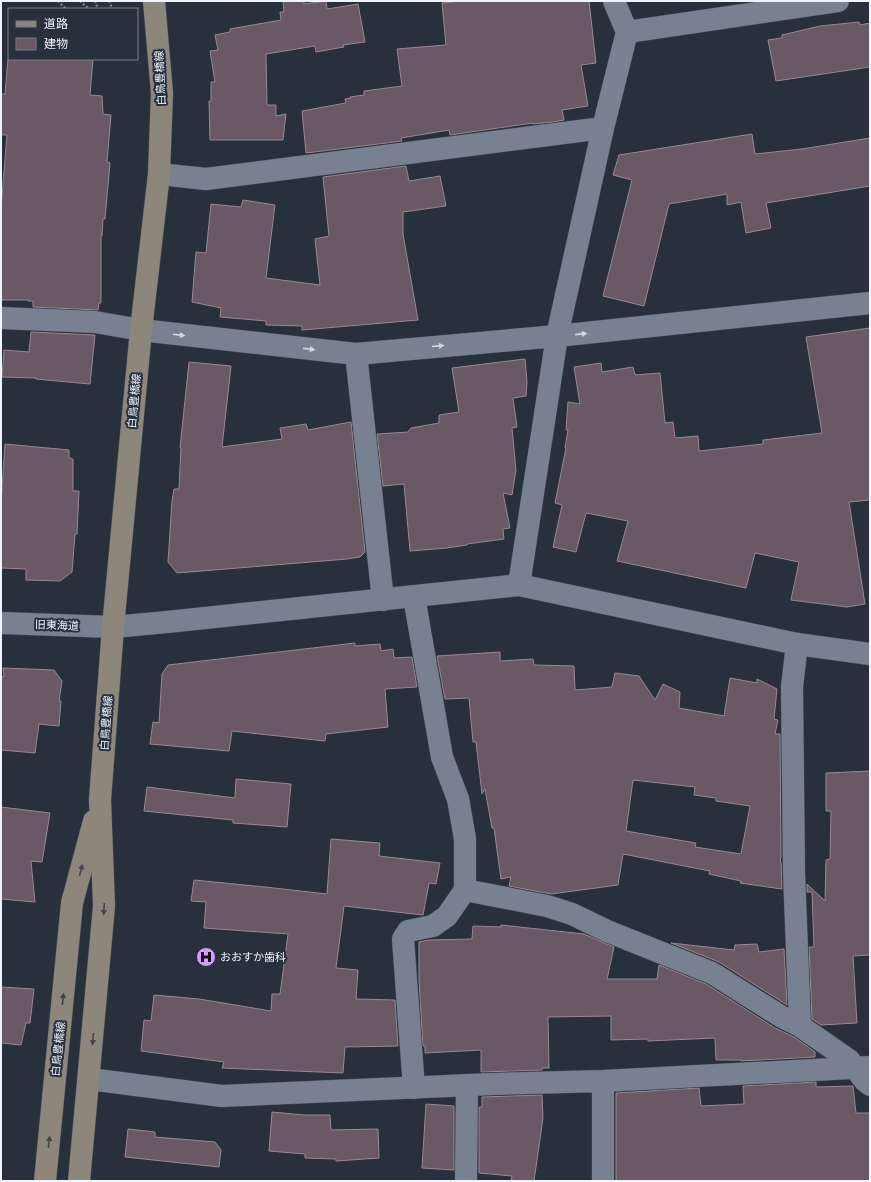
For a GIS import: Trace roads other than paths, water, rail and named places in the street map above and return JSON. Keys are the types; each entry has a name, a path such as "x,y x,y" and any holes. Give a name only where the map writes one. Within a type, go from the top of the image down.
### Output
{"main road":[{"path":"139,1 155,10"},
{"name":"白鳥豊橋線","path":"79,1181 104,906 100,800 112,627 141,330 159,174 162,93 155,10"},
{"name":"白鳥豊橋線","path":"45,1181 72,903 100,800"}],"street":[{"path":"519,585 557,336 626,32 614,1"},
{"path":"626,32 838,1"},
{"path":"159,174 206,179 603,128"},
{"path":"1,318 95,322 141,330 356,354 557,336 870,303"},
{"path":"356,354 383,600"},
{"name":"旧東海道","path":"1,623 112,627 519,585 797,644 870,654"},
{"path":"414,597 442,757 458,799 465,839 465,890 447,916 433,926 408,931 403,939 414,1088"},
{"path":"797,644 792,687 794,873 800,1026"},
{"path":"465,890 547,906 572,914 607,931 712,972 782,1018 800,1026 863,1068"},
{"path":"89,1079 222,1096 467,1085 603,1082 863,1068"},
{"path":"863,1068 865,1081 870,1085"},
{"path":"602,1181 603,1082"},
{"path":"466,1181 467,1085"}],"place":[{"name":"おおすか歯科","path":"206,957"}]}
